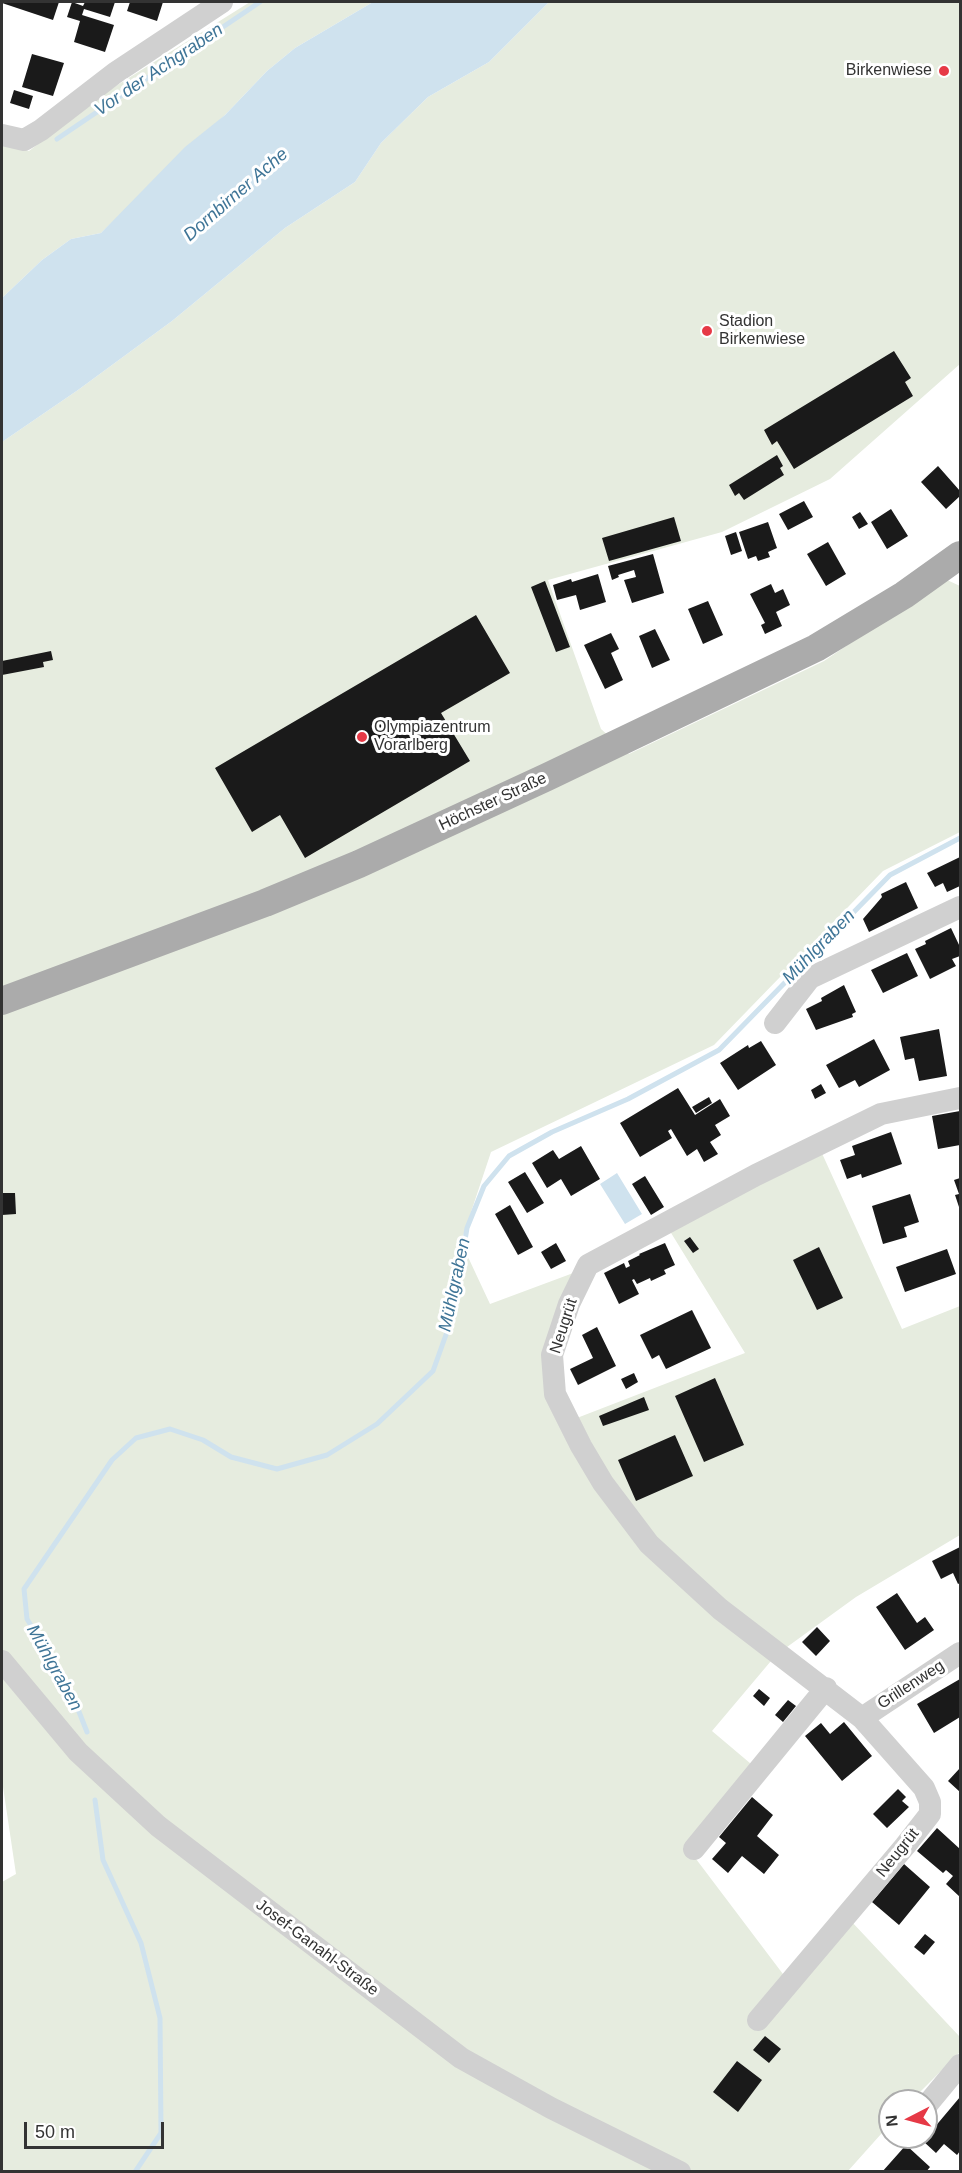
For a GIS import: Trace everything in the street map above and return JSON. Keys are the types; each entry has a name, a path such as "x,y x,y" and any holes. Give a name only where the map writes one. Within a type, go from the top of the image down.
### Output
{"main road":[{"name":"Höchster Straße","path":"2,1001 265,903 359,864 559,772 816,648 904,596 960,555"}],"street":[{"path":"2,135 24,140 41,130 115,73 222,2"},
{"path":"775,1023 810,978 960,907"},
{"name":"Neugrüt","path":"758,2019 905,1846 930,1814 930,1802 924,1788 862,1718 826,1688 720,1610 648,1544 603,1483 581,1446 555,1394 552,1354 569,1304 588,1265 756,1175 881,1114 960,1098"},
{"name":"Grillenweg","path":"862,1718 960,1653"},
{"name":"Josef-Ganahl-Straße","path":"2,1661 78,1752 158,1826 461,2058 550,2108 680,2172"},
{"path":"694,1849 826,1688"},
{"path":"938,2092 960,2066"}],"shaded area":[{"path":"250,2 373,2 295,48 267,71 225,115 101,233 71,239 42,260 2,298 2,143 29,151 103,94"},
{"path":"549,2 960,2 960,364 830,479 722,532 548,580 601,729 629,754 824,661 945,579 960,586 960,832 883,871 714,1045 491,1152 461,1242 490,1304 584,1269 550,1354 564,1423 745,1353 668,1228 820,1149 902,1329 960,1306 960,1535 856,1597 776,1655 712,1731 757,1769 690,1851 792,1986 851,1921 960,2037 960,2052 923,2089 878,2089 878,2137 848,2171 2,2172 2,1882 16,1874 2,1780 2,442 172,321 285,228 355,182 381,143 428,97 489,62"}],"water":[{"name":"Dornbirner Ache","path":"373,2 549,2 489,62 428,97 381,143 355,182 285,228 172,321 2,442 2,298 42,260 71,239 101,233 185,147 225,115 267,71 295,48"},
{"path":"617,1173 642,1214 625,1224 600,1184"}],"building":[{"path":"2,2 59,2 53,20"},
{"path":"72,2 83,6 85,2 115,2 110,17 84,9 82,15 114,25 105,52 74,42 80,21 67,17"},
{"path":"130,2 163,2 157,21 127,11"},
{"path":"32,54 64,63 53,96 22,87"},
{"path":"14,90 33,96 29,109 10,103"},
{"path":"894,351 911,378 905,382 913,396 794,469 777,441 772,445 764,430"},
{"path":"777,455 783,466 780,468 784,475 744,500 739,493 735,496 729,485"},
{"path":"938,466 960,491 960,496 946,509 921,482"},
{"path":"804,501 813,517 788,530 779,514"},
{"path":"891,509 908,536 887,549 871,522"},
{"path":"860,512 868,524 859,529 852,517"},
{"path":"674,517 681,541 609,561 602,538"},
{"path":"768,522 777,548 768,552 770,557 758,561 756,556 748,559 739,532"},
{"path":"736,532 742,551 731,555 725,536"},
{"path":"828,542 846,574 826,586 807,554"},
{"path":"653,554 664,593 632,603 624,580 636,577 634,570 618,575 619,577 612,580 608,566"},
{"path":"598,574 606,602 580,610 576,595 557,600 553,585"},
{"path":"545,581 570,647 556,652 531,587"},
{"path":"771,584 775,593 783,589 790,605 776,612 782,626 765,634 761,625 765,623 750,594"},
{"path":"708,601 723,635 703,644 688,609"},
{"name":"Olympiazentrum Vorarlberg","path":"476,615 510,673 441,713 470,761 305,858 280,815 252,832 215,768"},
{"path":"655,629 670,660 652,668 639,636"},
{"path":"611,633 619,649 611,653 623,680 605,689 584,645"},
{"path":"51,651 53,660 43,662 44,667 2,675 2,661"},
{"path":"960,857 960,886 947,892 943,883 935,887 927,873"},
{"path":"906,882 918,908 869,932 863,919 882,897 881,894"},
{"path":"951,928 960,947 960,956 952,959 956,966 930,979 915,949 926,944 925,941"},
{"path":"907,953 918,976 883,993 871,970"},
{"path":"844,985 856,1012 852,1014 853,1017 816,1030 806,1009"},
{"path":"939,1029 947,1076 919,1081 914,1058 905,1060 900,1037"},
{"path":"874,1039 890,1070 859,1087 855,1080 839,1088 826,1065"},
{"path":"761,1041 776,1065 738,1090 720,1063 748,1045 749,1048"},
{"path":"821,1084 826,1093 815,1099 811,1090"},
{"path":"678,1088 695,1115 720,1099 730,1116 715,1125 721,1135 710,1142 718,1154 704,1162 697,1149 687,1156 671,1129 668,1131 672,1138 640,1157 620,1123"},
{"path":"709,1097 712,1103 696,1113 692,1107"},
{"path":"960,1111 960,1145 938,1149 932,1116"},
{"path":"891,1132 902,1164 862,1178 861,1174 847,1179 840,1160 855,1155 852,1146"},
{"path":"581,1146 600,1179 571,1196 561,1179 547,1188 532,1163 553,1150 559,1159"},
{"path":"525,1172 544,1203 527,1213 508,1182"},
{"path":"645,1176 664,1207 651,1215 632,1184"},
{"path":"960,1178 960,1210 955,1195 959,1194 954,1180"},
{"path":"2,1193 15,1193 16,1214 2,1215"},
{"path":"910,1194 919,1222 904,1227 907,1237 883,1244 872,1206"},
{"path":"510,1205 533,1247 518,1255 495,1214"},
{"path":"690,1237 699,1249 693,1253 684,1241"},
{"path":"556,1243 566,1261 551,1269 541,1252"},
{"path":"665,1243 675,1265 664,1270 666,1274 651,1281 650,1278 637,1284 634,1279 632,1280 639,1294 619,1304 604,1273 624,1263 626,1268 630,1266 628,1261"},
{"path":"819,1247 843,1298 817,1310 793,1260"},
{"path":"947,1249 956,1274 905,1292 896,1267"},
{"path":"692,1310 711,1348 666,1369 659,1355 652,1359 640,1335"},
{"path":"597,1327 616,1366 578,1385 570,1369 593,1358 582,1335"},
{"path":"634,1373 638,1382 626,1389 621,1379"},
{"path":"715,1378 744,1445 704,1462 675,1396"},
{"path":"644,1397 649,1410 603,1426 599,1416"},
{"path":"675,1435 693,1476 636,1501 618,1460"},
{"path":"960,1547 960,1583 958,1584 953,1573 941,1579 932,1561"},
{"path":"897,1593 917,1623 925,1617 934,1630 905,1650 876,1607"},
{"path":"817,1627 830,1641 816,1656 802,1642"},
{"path":"960,1679 960,1717 934,1733 917,1704"},
{"path":"759,1689 770,1698 764,1706 753,1696"},
{"path":"788,1700 796,1706 783,1722 775,1715"},
{"path":"844,1722 872,1756 842,1781 805,1736 821,1723 830,1734"},
{"path":"960,1768 960,1792 948,1781"},
{"path":"898,1789 906,1797 902,1801 909,1807 887,1828 873,1814"},
{"path":"752,1797 773,1815 757,1836 779,1855 764,1874 742,1856 728,1873 712,1859 726,1843 719,1837"},
{"path":"937,1828 960,1849 960,1897 946,1884 953,1876 946,1870 943,1873 917,1851"},
{"path":"904,1864 930,1887 899,1925 872,1902"},
{"path":"925,1934 935,1942 924,1955 914,1947"},
{"path":"765,2036 781,2049 769,2063 753,2050"},
{"path":"737,2061 762,2080 738,2112 713,2092"},
{"path":"960,2097 960,2151 957,2155 944,2144 936,2153 932,2149 938,2149 938,2123"},
{"path":"902,2149 910,2149 930,2167 926,2172 882,2172"}],"waterway":[{"name":"Vor der Achgraben","path":"57,139 260,2"},
{"name":"Mühlgraben","path":"87,1732 70,1689 27,1619 24,1589 112,1460 136,1438 170,1429 203,1440 231,1457 277,1469 327,1455 377,1424 433,1371 452,1318 467,1228 484,1186 509,1156 552,1132 628,1099 719,1050 890,875 960,838"},
{"name":"Mühlgraben","path":"95,1800 103,1860 141,1943 160,2018 161,2133 135,2172"}],"place":[{"name":"Birkenwiese","path":"944,71"},
{"name":"Stadion Birkenwiese","path":"707,331"},
{"name":"Olympiazentrum Vorarlberg","path":"362,737"}]}
